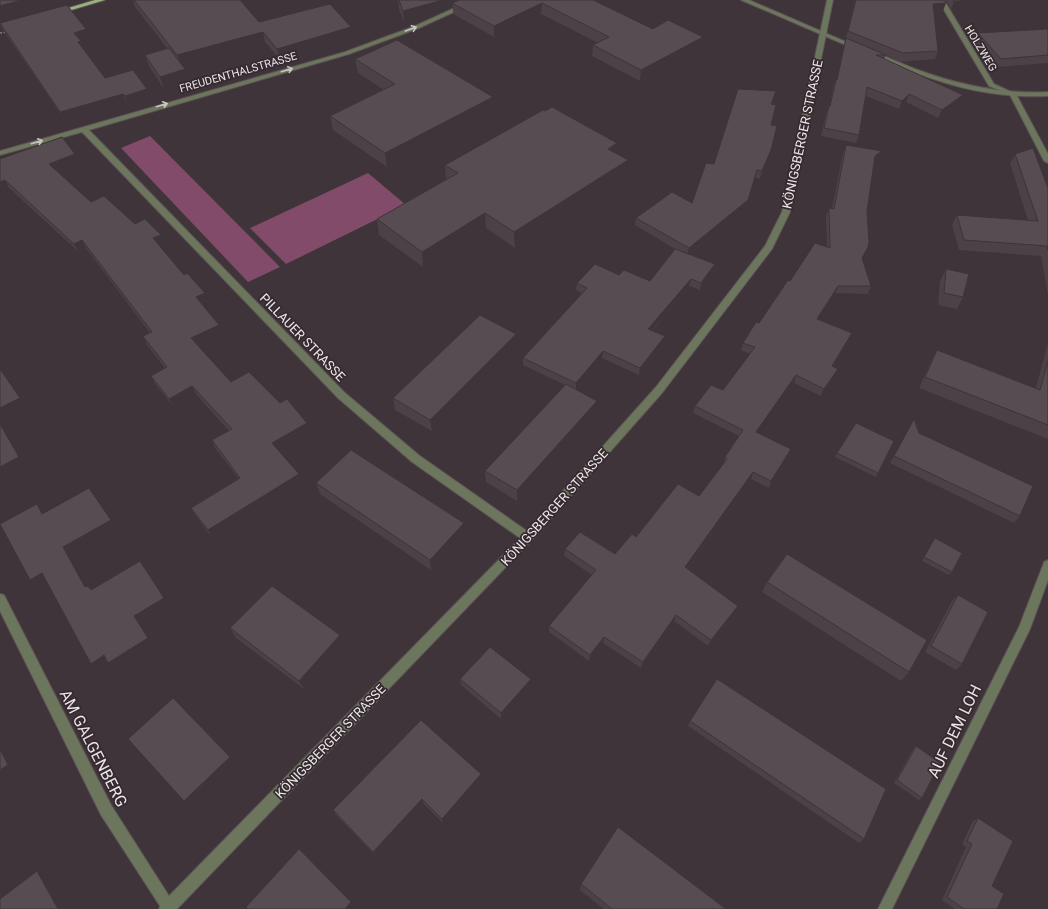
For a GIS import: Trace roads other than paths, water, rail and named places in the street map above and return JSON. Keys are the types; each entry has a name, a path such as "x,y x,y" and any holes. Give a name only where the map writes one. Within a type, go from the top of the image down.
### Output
{"main road":[{"path":"51,14 102,0"}],"street":[{"name":"FREUDENTHALSTRASSE","path":"0,153 347,53 417,27 477,0"},
{"path":"744,0 913,71 948,84 988,92 1048,94"},
{"name":"KÖNIGSBERGER STRASSE","path":"168,908 528,537 659,390 768,247 786,212 830,0"},
{"name":"HOLZWEG","path":"941,0 992,84 1013,94"},
{"path":"1013,94 1048,160"},
{"name":"PILLAUER STRASSE","path":"83,128 341,394 416,459 528,537"},
{"name":"AUF DEM LOH","path":"885,909 1024,629 1048,566"},
{"name":"AM GALGENBERG","path":"0,598 106,810 168,908"}]}
